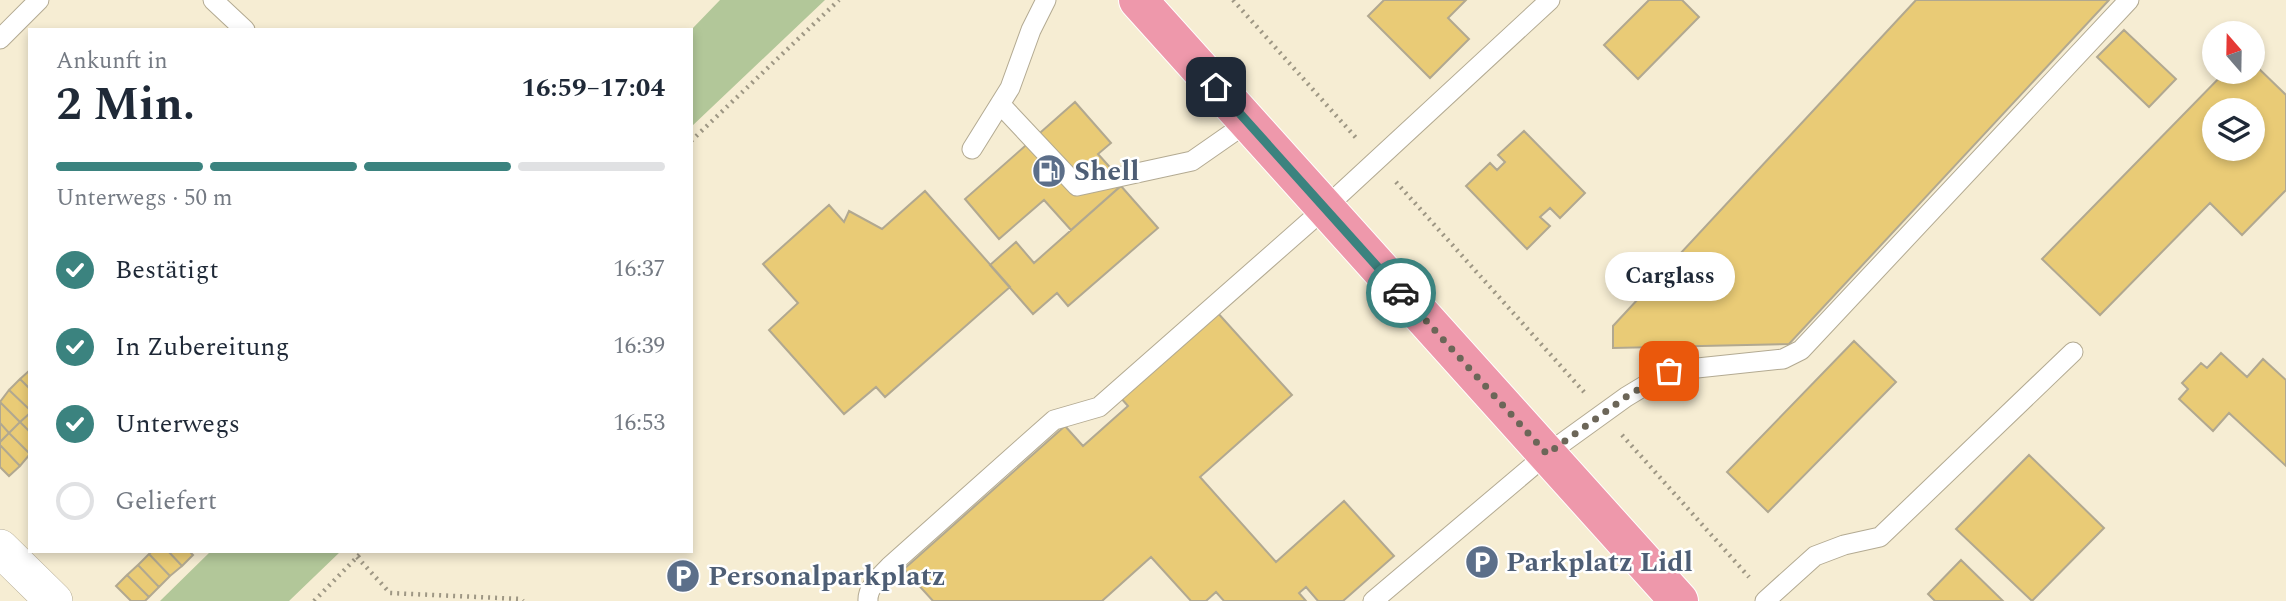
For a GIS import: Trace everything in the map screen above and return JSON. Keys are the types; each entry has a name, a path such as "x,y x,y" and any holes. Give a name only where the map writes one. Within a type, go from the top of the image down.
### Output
{"main road":[{"path":"1138,0 1679,601"}],"street":[{"path":"0,548 54,601"}],"lane":[{"path":"0,39 39,0"},
{"path":"214,0 243,28"},
{"path":"972,149 1010,88 1031,30 1046,0"},
{"path":"869,601 867,597 873,585 890,566 1054,420 1099,407 1325,208 1550,0"},
{"path":"1373,601 1547,454 1603,413 1669,371 1783,359 1801,350 2129,0"},
{"path":"1000,104 1077,186 1192,161 1248,122"},
{"path":"1767,600 1815,556 1844,545 1880,537 2073,352"}],"path":[{"path":"693,139 839,0"},
{"path":"1233,0 1767,600"},
{"path":"314,601 361,553"},
{"path":"357,557 390,593 523,601"}],"green space":[{"path":"720,0 825,0 693,125 693,28"},
{"path":"209,553 339,553 289,601 160,601"}],"building":[{"path":"1384,0 1466,0 1448,18 1469,39 1430,78 1368,16"},
{"path":"1649,0 1682,0 1699,17 1638,79 1604,45"},
{"path":"1916,0 2109,0 1789,344 1613,348 1613,326"},
{"path":"2124,30 2176,79 2149,107 2097,57"},
{"path":"2265,75 2286,95 2286,190 2242,235 2210,203 2100,315 2042,259 2213,84 2265,84"},
{"path":"1075,102 1111,143 1098,154 1124,183 1071,230 1044,200 999,239 965,199"},
{"path":"1524,131 1585,193 1560,218 1550,208 1540,217 1550,226 1527,249 1466,186 1490,163 1497,170 1505,162 1498,155"},
{"path":"1121,186 1158,228 1068,306 1057,293 1033,314 990,265 1016,242 1034,263"},
{"path":"925,191 1010,287 885,397 876,387 844,414 769,330 798,303 763,264 829,205 844,222 849,211 882,229"},
{"path":"1216,311 1292,395 1200,477 1276,562 1344,501 1394,556 1343,601 1318,601 1306,587 1299,593 1306,601 1224,601 1216,592 1206,601 1191,601 1151,557 1102,601 933,601 904,569 1065,426 1083,446 1128,406 1120,397"},
{"path":"1854,341 1896,382 1768,512 1727,472"},
{"path":"2221,353 2247,377 2263,359 2286,380 2286,466 2229,413 2213,431 2179,399 2188,389 2182,383 2201,363 2207,368"},
{"path":"28,372 28,387 20,379"},
{"path":"20,379 28,387 28,408 9,390"},
{"path":"9,390 28,408 28,415 20,422 0,402"},
{"path":"0,402 20,422 9,433 0,423"},
{"path":"28,415 28,430 20,422"},
{"path":"20,422 28,430 28,452 9,433"},
{"path":"0,423 9,433 0,442"},
{"path":"9,433 28,452 28,456 20,466 0,442"},
{"path":"0,445 20,466 9,476 0,467"},
{"path":"2029,455 2104,528 2032,601 1956,529"},
{"path":"170,553 182,566 170,576 149,554"},
{"path":"170,553 193,555 182,566"},
{"path":"149,554 170,576 159,587 138,565"},
{"path":"1961,560 2003,601 1935,601 1928,594"},
{"path":"138,565 159,587 149,597 127,575"},
{"path":"127,575 149,597 145,601 131,601 116,586"}],"way so far":[{"path":"1401,293 1547,454 1626,397 1669,371"}],"place":[{"name":"Shell","path":"1049,171"},
{"name":"Carglass","path":"1669,371"},
{"name":"Parkplatz Lidl","path":"1482,562"},
{"name":"Personalparkplatz","path":"683,576"}],"route":[{"path":"1216,87 1401,293"}]}
